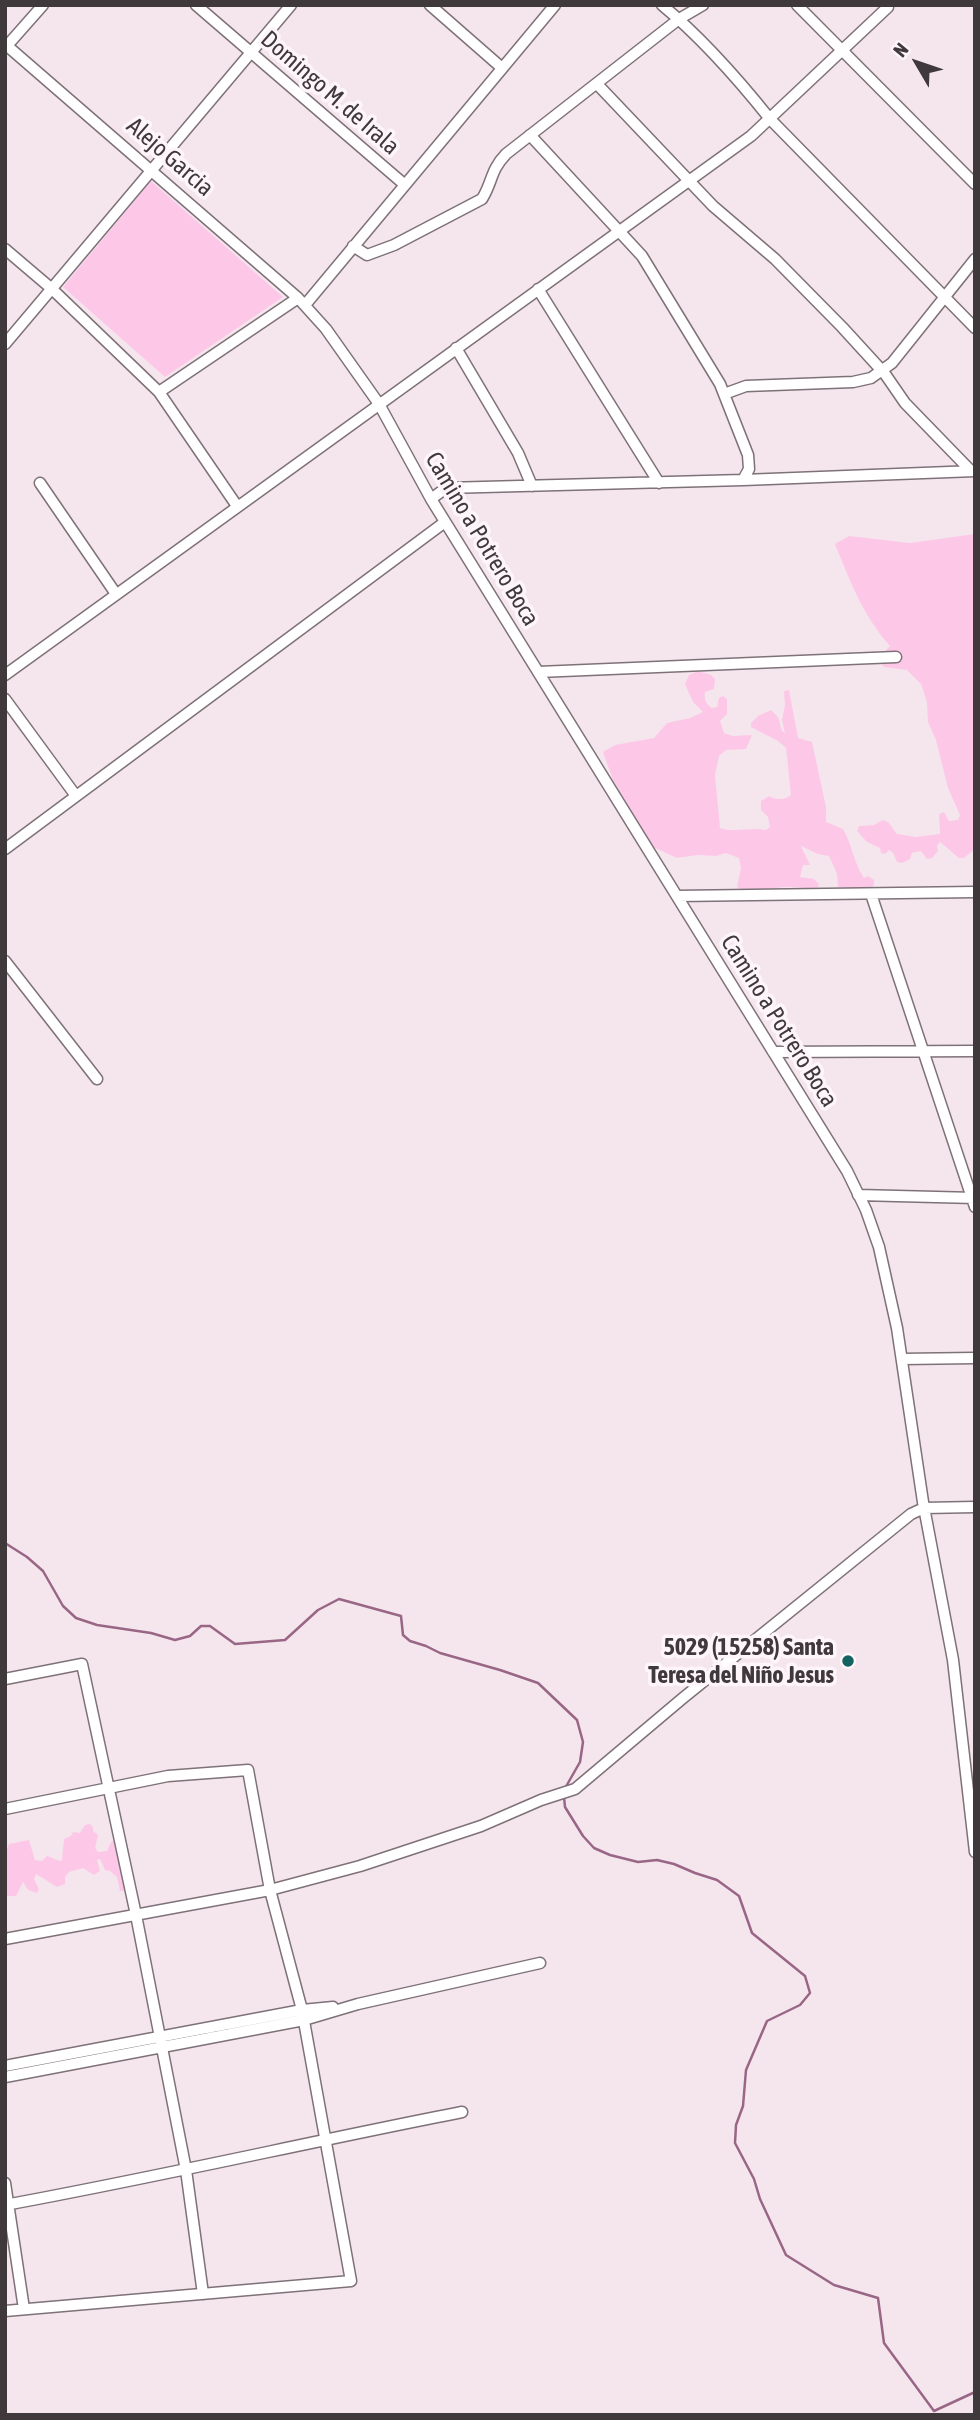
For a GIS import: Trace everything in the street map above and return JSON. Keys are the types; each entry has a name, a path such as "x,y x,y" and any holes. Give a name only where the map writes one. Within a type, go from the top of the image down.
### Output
{"street":[{"path":"6,46 43,5"},
{"name":"Domingo M. de Irala","path":"196,5 405,185"},
{"path":"5,344 292,5"},
{"path":"430,5 502,68"},
{"path":"159,392 302,301 354,246 555,5"},
{"path":"662,5 679,19 750,93 770,119 975,328"},
{"path":"354,246 367,255 394,245 482,199 498,163 679,19 703,5"},
{"path":"797,5 975,184"},
{"path":"5,675 751,136 888,7"},
{"name":"Alejo Garcia","path":"6,46 302,301"},
{"path":"597,84 713,206 775,259 882,370 905,403 973,471"},
{"path":"530,135 642,256 720,384 748,455 749,469 743,480"},
{"path":"5,249 52,289 159,392 237,506"},
{"path":"724,394 746,386 853,383 871,378 892,363 975,259"},
{"path":"538,289 659,482"},
{"name":"Camino a Potrero Boca","path":"302,301 326,329 379,404 431,499 773,1052 858,1195 879,1247 902,1359 924,1508 953,1660 975,1852"},
{"path":"456,348 518,453 532,486"},
{"path":"431,499 446,488 973,471"},
{"path":"40,483 116,594"},
{"path":"5,849 445,522"},
{"path":"538,672 896,657"},
{"path":"5,699 76,796"},
{"path":"677,897 975,892"},
{"path":"858,1195 974,1201 871,894"},
{"path":"5,961 97,1079"},
{"path":"773,1052 975,1051"},
{"path":"902,1359 975,1358"},
{"path":"5,1939 271,1890 360,1867 481,1826 561,1794 586,1781 683,1698 902,1521 924,1508 975,1507"},
{"path":"5,1679 82,1664 136,1915 186,2170 203,2294"},
{"path":"5,1809 168,1776 248,1770 271,1890 303,2015 351,2281 5,2311"},
{"path":"5,2066 160,2042 303,2015 540,1963"},
{"path":"5,2077 160,2042"},
{"path":"7,2205 462,2112"},
{"path":"5,2183 24,2309"}],"shaded area":[{"path":"151,181 283,297 165,377 63,287"},
{"path":"975,534 975,849 964,858 959,858 940,842 938,851 932,858 927,859 921,851 912,853 910,859 902,863 897,862 889,850 885,854 881,853 880,848 867,842 857,831 859,826 874,825 883,820 888,822 897,834 916,837 940,834 939,814 944,812 949,821 958,820 960,815 948,788 936,740 928,722 927,702 921,684 907,670 884,667 881,663 883,653 890,646 865,610 835,544 849,536 910,543"},
{"path":"698,671 715,679 714,689 705,692 708,705 717,707 719,698 723,696 727,699 727,714 720,721 724,733 733,736 752,735 746,749 726,750 719,756 715,775 720,828 766,830 770,827 768,817 761,810 761,801 769,796 780,799 791,795 786,748 751,727 751,723 758,716 771,710 778,717 785,733 782,720 784,691 789,690 798,738 812,742 826,807 826,822 843,829 864,878 868,876 874,880 871,889 838,887 837,874 829,856 801,846 810,865 803,865 800,877 814,879 819,884 818,887 782,887 756,892 737,887 741,868 739,858 726,853 677,858 653,847 613,780 603,752 615,745 654,738 667,723 703,712 693,702 685,684 689,675"},
{"path":"90,1824 98,1835 95,1848 98,1852 107,1851 115,1840 124,1891 120,1891 117,1877 105,1870 100,1859 97,1860 100,1871 94,1875 83,1868 69,1872 65,1877 65,1884 57,1887 36,1874 34,1879 39,1889 37,1893 28,1890 23,1882 16,1896 7,1896 5,1854 9,1844 29,1840 35,1860 42,1861 47,1856 60,1861 64,1839 73,1832 80,1833 85,1825"}],"waterway":[{"path":"5,1543 43,1571 63,1606 76,1618 97,1625 151,1633 175,1640 190,1636 201,1626 210,1626 235,1644 285,1640 318,1610 339,1599 401,1616 403,1635 410,1641 538,1683 577,1720 583,1742 580,1762 564,1790"},
{"path":"564,1797 565,1807 594,1848 638,1862 657,1860 674,1864 717,1880 739,1896 752,1933 805,1976 810,1993 800,2005 767,2021 746,2070 743,2106 736,2125 735,2143 754,2179 760,2199 786,2255 834,2285 878,2298 884,2343 934,2411 975,2392"}],"place":[{"name":"5029 (15258) Santa Teresa del Niño Jesus","path":"848,1661"}]}
